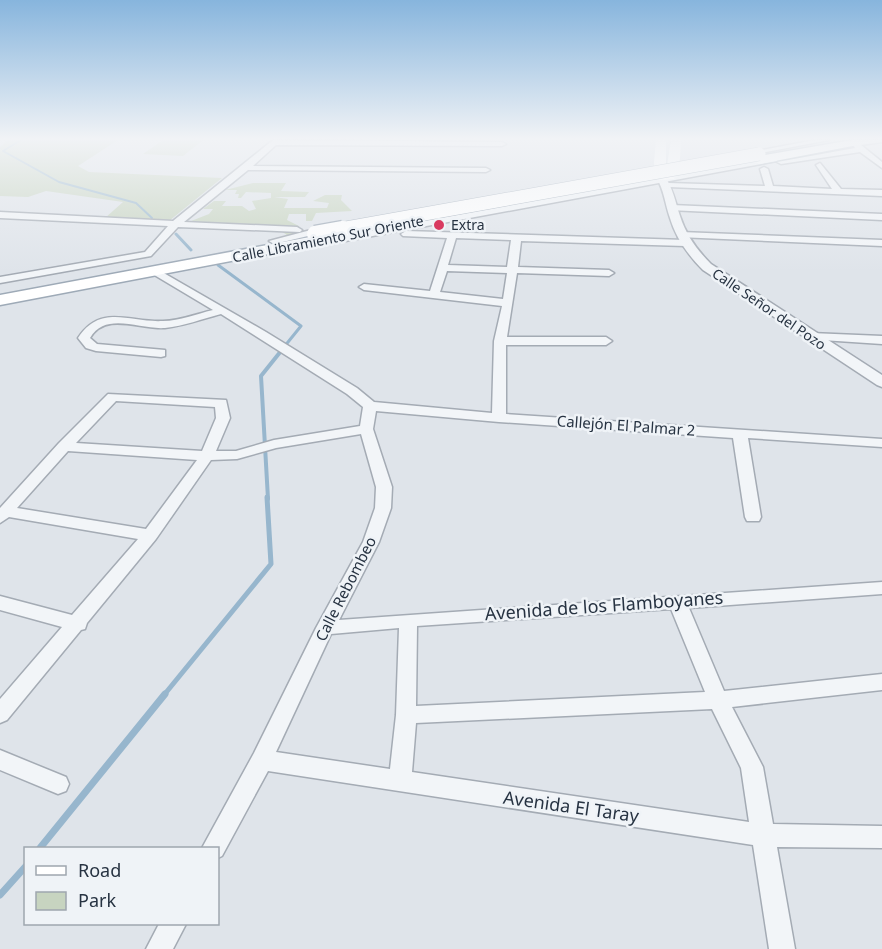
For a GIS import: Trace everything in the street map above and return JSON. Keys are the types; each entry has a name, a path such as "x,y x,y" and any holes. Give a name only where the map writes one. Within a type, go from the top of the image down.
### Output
{"main road":[{"name":"Calle Libramiento Sur Oriente","path":"0,290 594,184"},
{"name":"Calle Libramiento Sur Oriente","path":"0,300 258,252 320,234 619,184"}],"street":[{"path":"0,280 148,254 170,228 225,184"},
{"path":"0,215 170,228 320,234 622,184"},
{"path":"258,252 283,250 377,233 628,184"},
{"name":"Calle Señor del Pozo","path":"667,184 672,208 683,239 707,267 730,285 882,382"},
{"path":"729,184 770,189 882,193"},
{"path":"769,184 770,189"},
{"path":"834,184 839,192"},
{"path":"672,208 882,217"},
{"path":"356,232 516,239 683,239 882,243"},
{"path":"434,296 452,236"},
{"path":"499,418 500,341 508,303 516,239"},
{"path":"444,268 609,273"},
{"path":"155,271 352,391 369,406"},
{"path":"364,287 508,303"},
{"path":"160,353 90,345 84,338 92,328 108,321 160,325 220,311"},
{"path":"811,337 882,340"},
{"path":"500,341 606,340"},
{"path":"0,714 78,624 150,535 207,456 223,418 221,403 113,397 64,446 4,515"},
{"name":"Callejón El Palmar 2","path":"369,406 499,418 882,443"},
{"name":"Calle Rebombeo","path":"215,847 262,760 371,542 383,508 384,487 366,429 369,406"},
{"path":"64,446 207,456 237,455 274,444 366,429"},
{"path":"740,434 753,517"},
{"path":"4,515 150,535"},
{"name":"Avenida de los Flamboyanes","path":"326,628 408,620 882,588"},
{"path":"678,601 718,700 752,767 782,949"},
{"path":"0,603 78,624"},
{"path":"400,782 406,716 408,620"},
{"path":"406,716 718,700 882,682"},
{"path":"0,760 58,784"},
{"name":"Avenida El Taray","path":"262,760 764,835 882,837"},
{"path":"159,949 172,925"}],"green space":[{"path":"0,184 214,184 169,221 105,218 123,202 46,191 28,197 0,196"},
{"path":"248,184 285,184 281,191 309,192 305,197 274,197 288,199 284,208 327,208 329,203 313,201 325,195 342,195 341,200 352,211 316,213 312,221 306,221 306,214 289,214 287,220 299,226 300,233 287,235 272,225 186,223 209,214 213,209 203,209 214,201 226,201 222,206 242,206 249,211 256,209 252,201 271,198 271,193 246,192 238,198 239,194 235,194 237,190 225,190"}],"waterway":[{"path":"67,184 136,203 152,218"},
{"path":"176,234 191,250"},
{"path":"218,265 301,326 284,347"},
{"path":"268,499 261,376 285,346"},
{"path":"164,695 271,564 267,497"},
{"path":"41,847 165,694"},
{"path":"0,895 24,868"}],"place":[{"name":"Extra","path":"439,225"}]}
